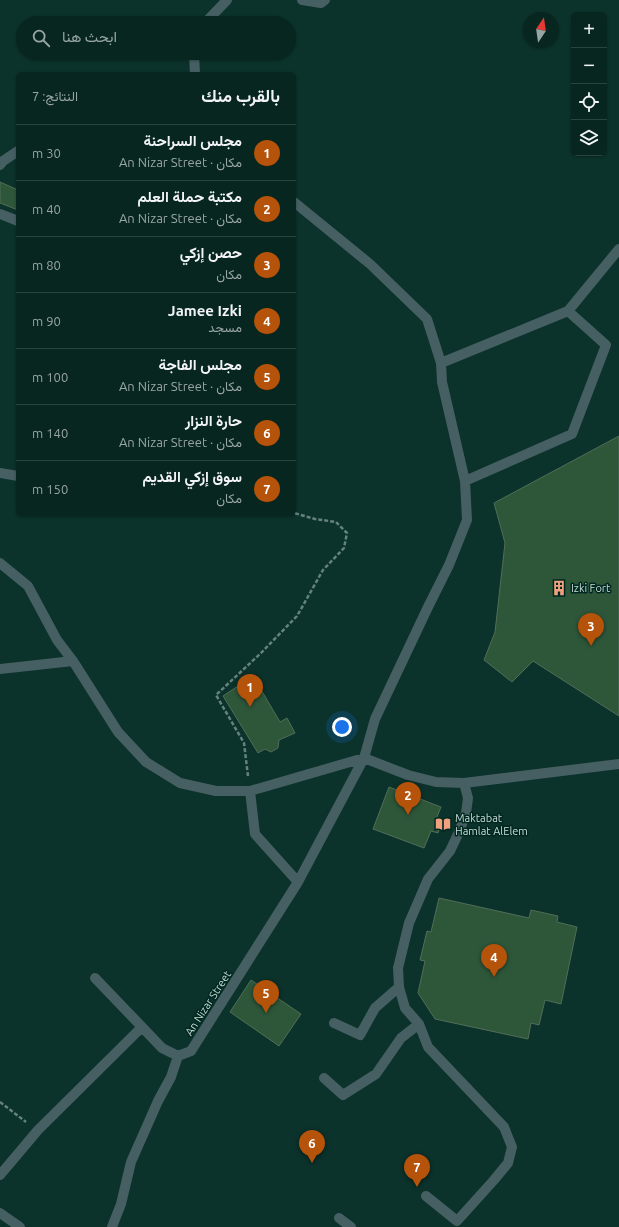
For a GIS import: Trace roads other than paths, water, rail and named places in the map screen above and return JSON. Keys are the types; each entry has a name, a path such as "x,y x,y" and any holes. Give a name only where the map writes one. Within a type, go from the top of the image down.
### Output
{"street":[{"path":"212,16 227,0"},
{"path":"302,0 321,3 325,0"},
{"path":"194,60 195,72"},
{"path":"0,165 3,161 16,152"},
{"name":"An Nizar Street","path":"178,1056 191,1051 298,882 364,758 375,719 449,565 466,520 465,482 442,382 441,363 427,318 370,264 296,204"},
{"path":"0,214 16,220"},
{"path":"441,363 568,311 619,249"},
{"path":"465,482 572,434 606,345 568,311"},
{"path":"0,473 16,476"},
{"path":"0,563 28,586 57,640 73,661 118,732 146,762 180,783 216,791 250,791 364,758 408,775 436,782 464,783 619,764"},
{"path":"0,668 73,661"},
{"path":"426,1196 454,1224 508,1163 512,1147 504,1127 428,1047 419,1024 405,1008 399,987 398,968 409,923 428,879 450,851 460,832 466,813 468,798 464,783"},
{"path":"250,791 255,834 298,882"},
{"path":"95,978 162,1048 178,1056 171,1077 158,1101 131,1162 121,1204 112,1227"},
{"path":"334,1022 360,1035 375,1008 399,987"},
{"path":"324,1078 343,1095 376,1074 401,1038 419,1024"},
{"path":"0,1175 38,1130 142,1027"},
{"path":"0,1213 20,1227"},
{"path":"339,1218 351,1227"}],"place":[{"name":"Izki Fort","path":"559,588"},
{"name":"حصن إزكي","path":"591,646"},
{"name":"مجلس السراحنة","path":"250,707"},
{"name":"مكتبة حملة العلم","path":"408,815"},
{"name":"Maktabat Hamlat AlElem","path":"443,824"},
{"name":"Jamee Izki","path":"494,977"},
{"name":"مجلس الفاجة","path":"266,1013"},
{"name":"حارة النزار","path":"312,1163"},
{"name":"سوق إزكي القديم","path":"417,1187"}]}
